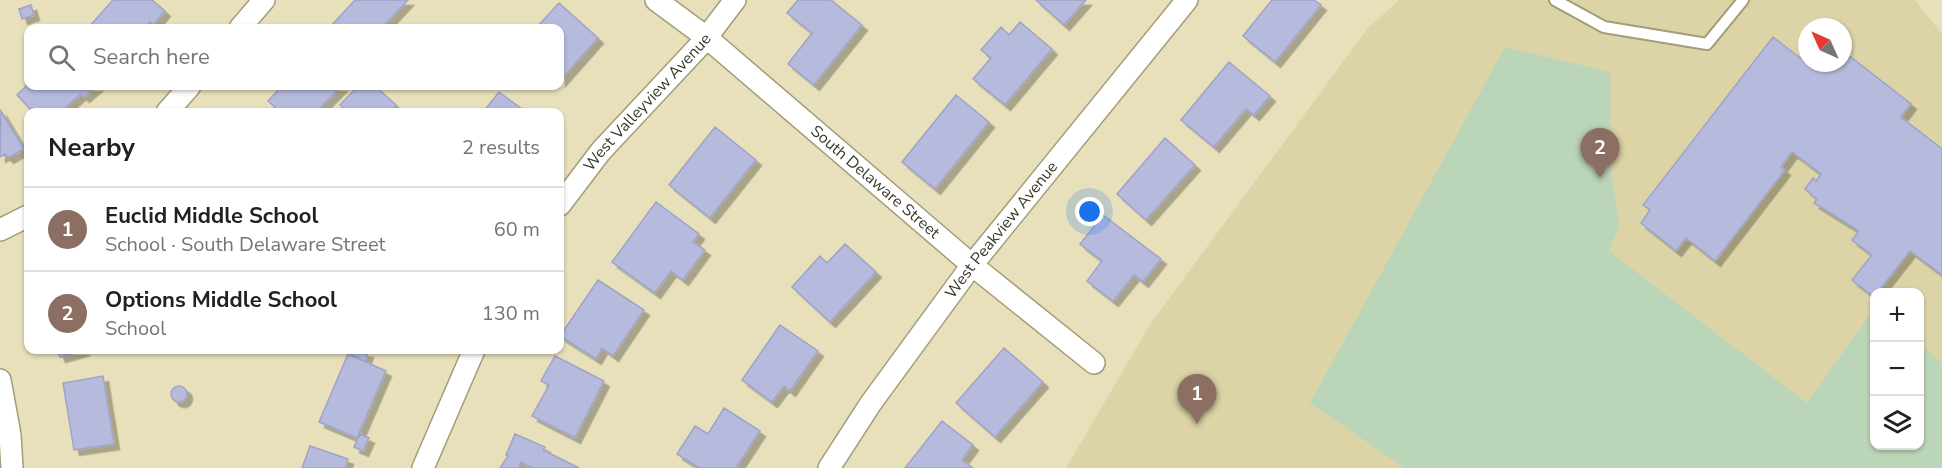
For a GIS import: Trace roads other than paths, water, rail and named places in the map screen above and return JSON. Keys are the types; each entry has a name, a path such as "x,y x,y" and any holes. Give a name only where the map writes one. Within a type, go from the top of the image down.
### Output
{"street":[{"path":"243,24 264,0"},
{"name":"South Delaware Street","path":"656,0 706,37 972,265 1094,363"},
{"name":"West Valleyview Avenue","path":"564,200 601,152 706,37 735,0"},
{"name":"West Peakview Avenue","path":"829,468 871,403 972,265 1187,0"},
{"path":"171,108 186,90"},
{"path":"0,230 24,218"},
{"path":"423,468 472,354"},
{"path":"0,380 10,435 12,468"}],"lane":[{"path":"1555,0 1604,27 1707,44 1743,0"}],"place":[{"name":"Options Middle School","path":"1600,178"},
{"name":"Euclid Middle School","path":"1197,424"}]}
